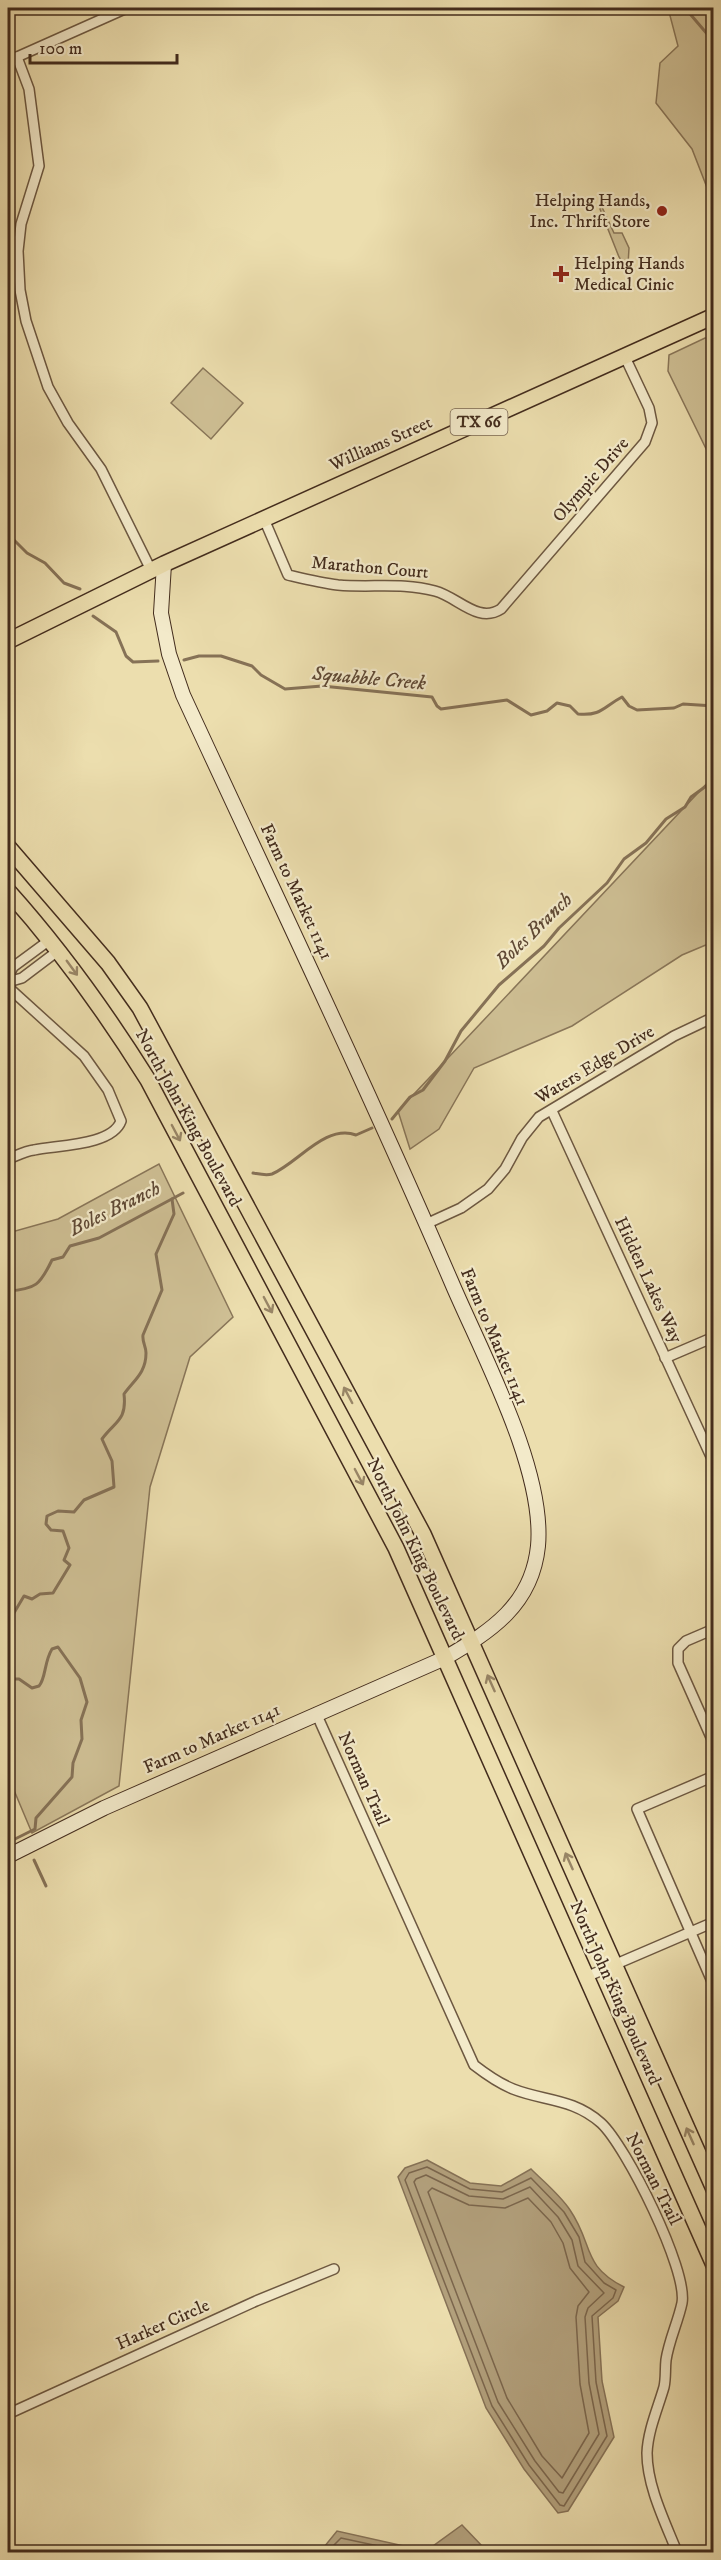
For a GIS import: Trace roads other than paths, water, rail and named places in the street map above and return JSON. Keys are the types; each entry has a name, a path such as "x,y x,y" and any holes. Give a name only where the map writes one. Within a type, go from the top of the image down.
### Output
{"main road":[{"name":"Williams Street","path":"157,567 714,316"},
{"name":"TX 66","path":"8,641 157,567"},
{"name":"North John King Boulevard","path":"8,847 108,963 140,1008 423,1534 473,1642 714,2189"},
{"name":"North John King Boulevard","path":"8,891 55,944 113,1024 148,1080 396,1548 714,2265"},
{"path":"55,944 77,926"},
{"path":"246,1263 271,1251"}],"street":[{"path":"128,8 12,59 29,88 39,166 21,224 18,251 20,290 26,321 48,387 68,423 101,469 157,567"},
{"name":"Olympic Drive","path":"501,609 645,442 652,423 649,408 625,357"},
{"name":"Marathon Court","path":"264,519 288,575 340,585 420,587 456,598 478,613 485,615 501,609"},
{"name":"Farm to Market 1141","path":"8,1856 104,1808 445,1658 494,1629 509,1613 523,1591 535,1561 538,1513 533,1479 521,1447 426,1224 296,933 183,695 169,654 161,613 157,567"},
{"path":"8,977 13,967 55,944"},
{"path":"8,982 22,978 55,944"},
{"path":"8,987 84,1056 120,1112 119,1125 110,1133 89,1142 32,1150 8,1159"},
{"name":"Waters Edge Drive","path":"426,1224 461,1208 488,1189 505,1169 522,1138 539,1117 674,1036 714,1017"},
{"name":"Hidden Lakes Way","path":"552,1111 714,1463"},
{"path":"665,1358 714,1337"},
{"path":"714,1629 686,1641 678,1649 678,1663 714,1744"},
{"name":"Norman Trail","path":"316,1713 474,2065 494,2081 515,2090 553,2098 587,2113 600,2122 614,2136 627,2157 667,2243 680,2276 683,2300 666,2359 665,2383 648,2440 647,2455 650,2474 677,2553"},
{"path":"714,1776 637,1809 714,1986"},
{"path":"586,1977 714,1922"},
{"name":"Harker Circle","path":"8,2414 256,2301 334,2269"}],"water":[{"path":"427,2160 470,2183 501,2186 531,2169 570,2210 594,2262 601,2271 624,2287 618,2301 598,2317 602,2381 614,2437 568,2511 558,2513 524,2469 486,2408 398,2177 405,2168"},
{"path":"462,2525 483,2547 483,2552 320,2552 337,2531 426,2551"}],"waterway":[{"path":"685,8 714,42"},
{"name":"Squabble Creek","path":"8,534 27,553 45,563 64,583 80,589"},
{"name":"Squabble Creek","path":"93,616 116,632 126,656 133,662 158,661"},
{"name":"Squabble Creek","path":"184,660 199,656 221,656 252,666 261,675 285,689 322,686 432,697 441,709 507,700 531,715 547,711 557,703 570,706 578,714 592,714 622,697 629,706 637,710 674,708 683,704 714,706"},
{"name":"Boles Branch","path":"392,1119 410,1097 423,1090 445,1061 461,1031 499,985 544,946 559,928 607,883 624,859 646,843 666,819 685,807 691,797 714,778"},
{"name":"Boles Branch","path":"253,1173 272,1174 312,1146 333,1135 345,1133 356,1135 372,1128"},
{"name":"Boles Branch","path":"8,1291 25,1289 36,1284 52,1260 63,1257 70,1246 99,1238 183,1193"},
{"path":"8,1623 24,1596 32,1599 40,1594 53,1593 70,1565 64,1560 69,1548 63,1531 51,1530 46,1524 47,1516 58,1511 74,1512 84,1500 114,1487 112,1461 102,1439 122,1415 124,1394 144,1366 146,1353 143,1335 162,1290 156,1254 174,1214 172,1199"},
{"path":"8,1679 19,1679 32,1688 39,1686 49,1654 52,1649 58,1647 80,1678 87,1702 81,1720 82,1739 73,1763 72,1777 36,1818 35,1829 9,1842"},
{"path":"34,1860 46,1886"}],"place":[{"name":"Helping Hands, Inc. Thrift Store","path":"662,211"},
{"name":"Helping Hands Medical Cinic","path":"561,274"}]}
